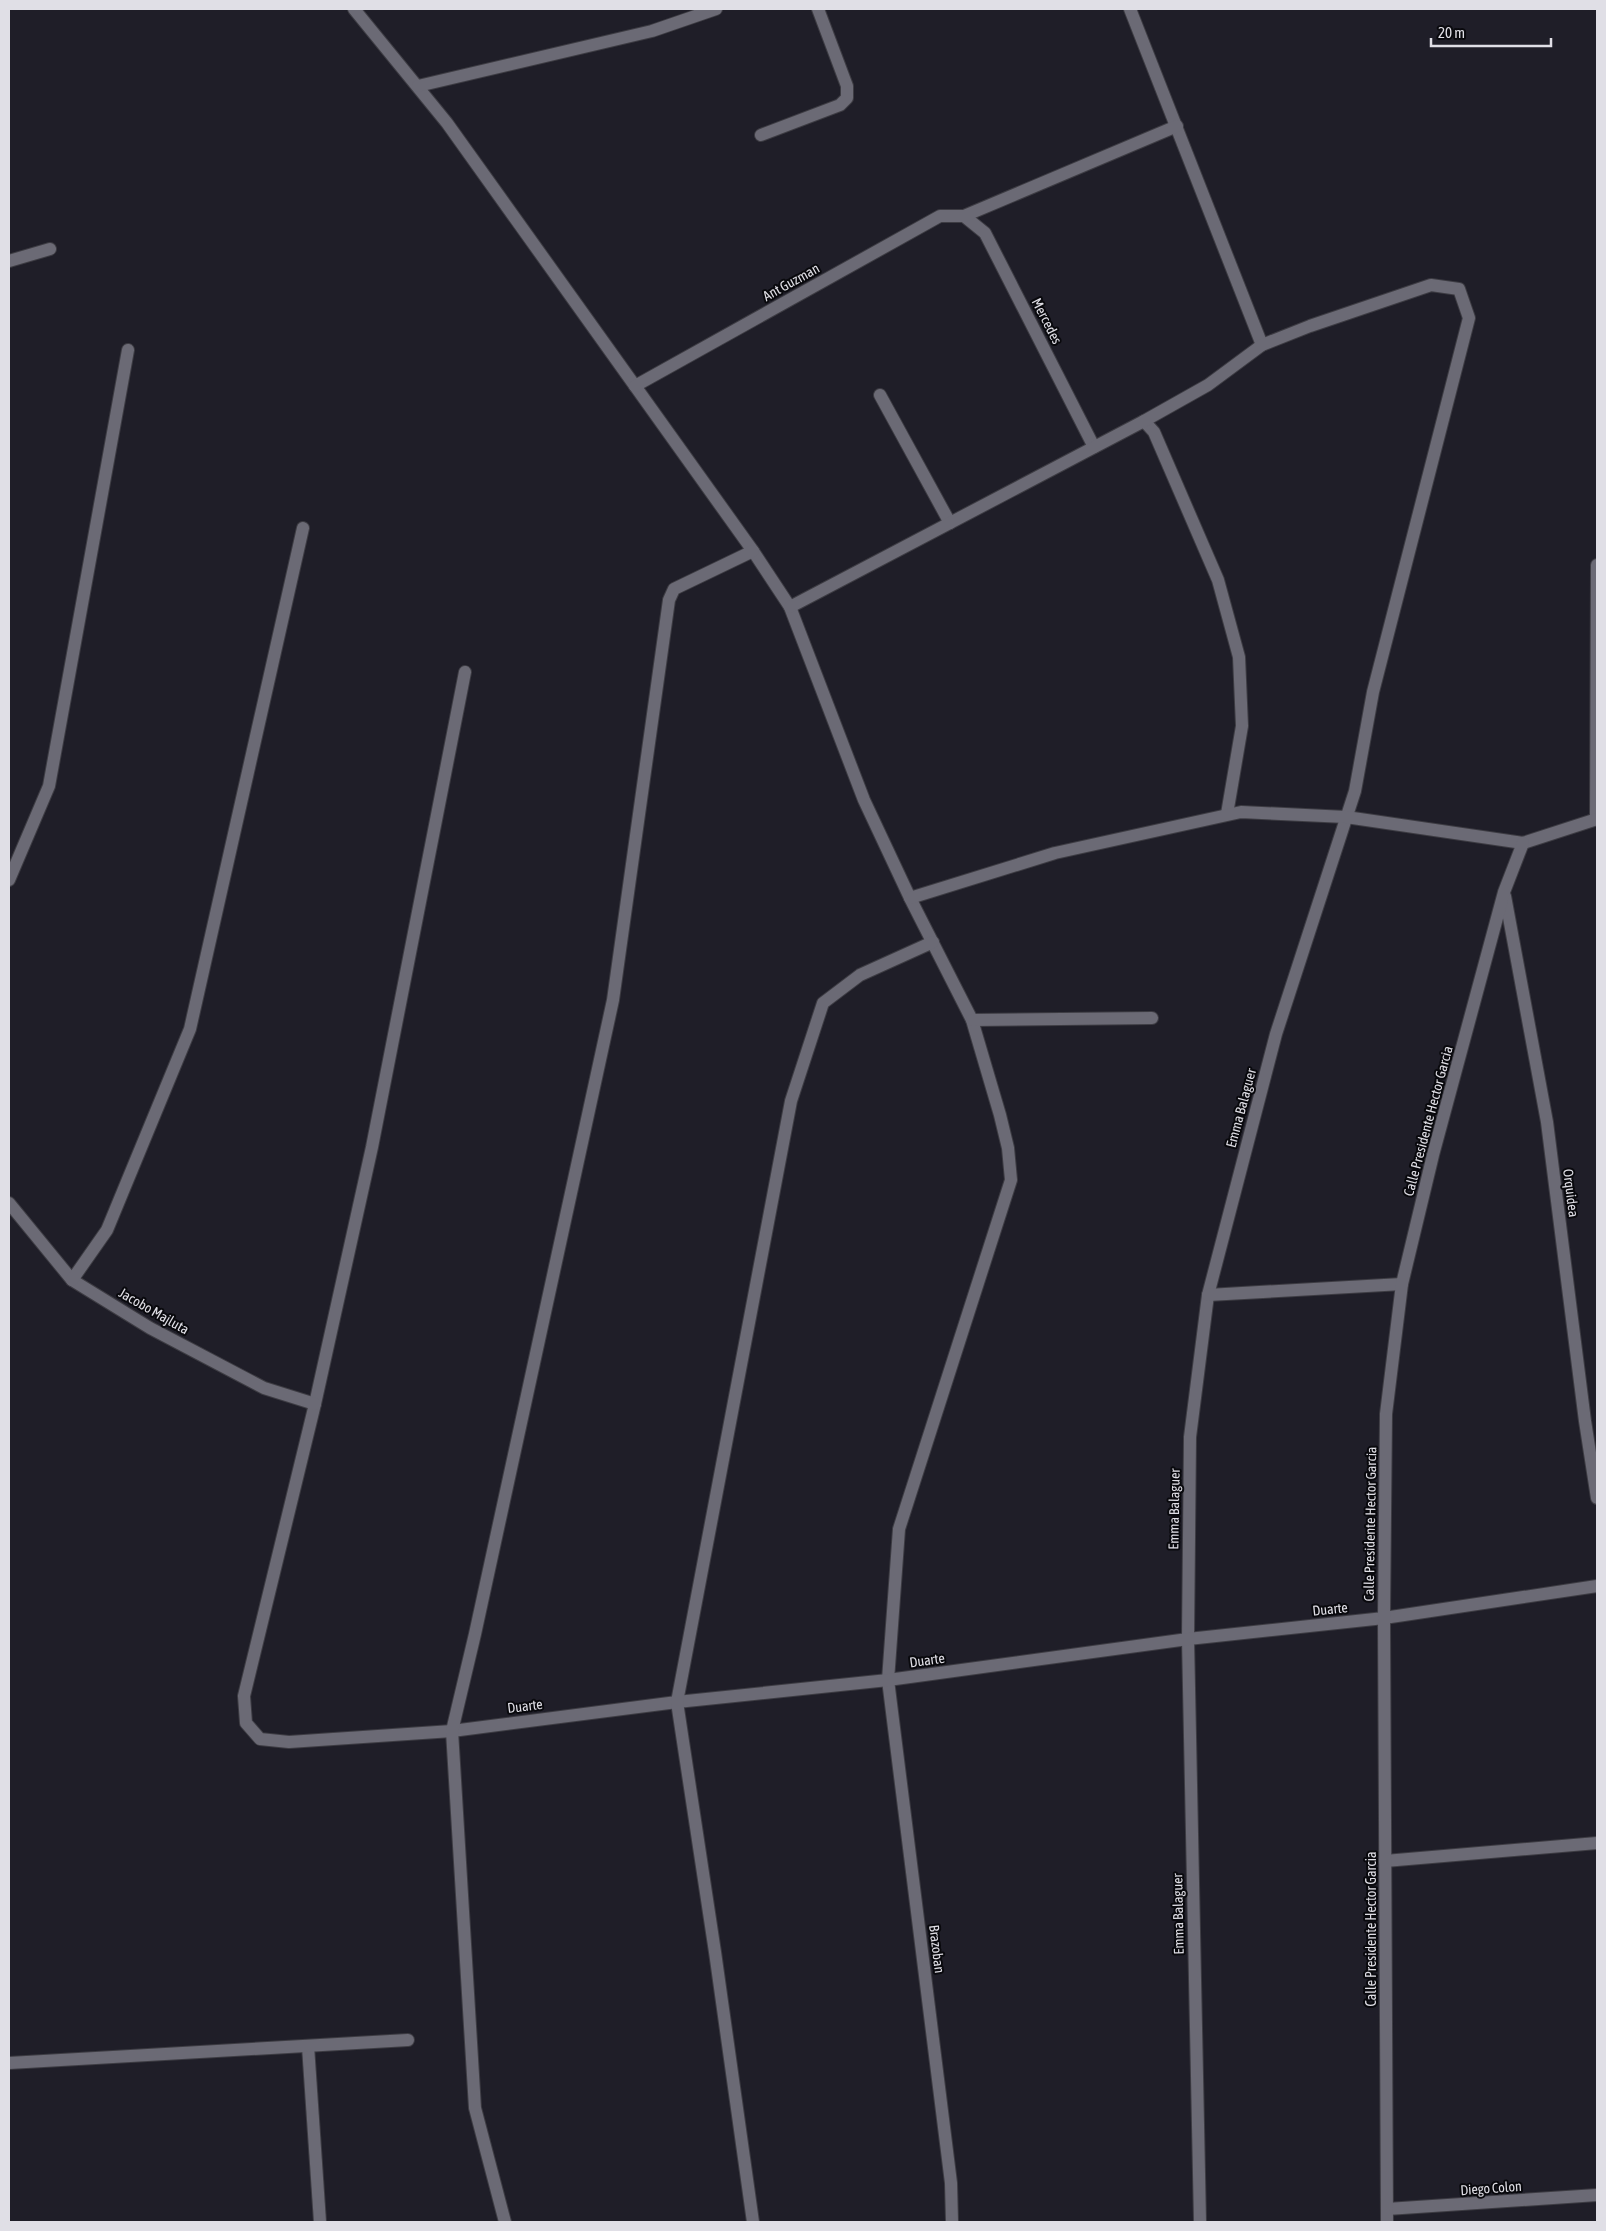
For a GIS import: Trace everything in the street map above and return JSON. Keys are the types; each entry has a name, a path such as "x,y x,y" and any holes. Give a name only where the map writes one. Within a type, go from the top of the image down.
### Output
{"street":[{"name":"Brazoban","path":"354,9 448,123 753,551 790,606 864,800 910,898 972,1020 1000,1115 1008,1148 1011,1180 899,1529 888,1680 951,2183 952,2222"},
{"path":"418,86 652,31 716,9"},
{"path":"761,135 840,105 846,98 847,86 818,9"},
{"path":"790,606 1144,421 1208,385 1262,345 1130,9"},
{"path":"964,216 1177,126"},
{"name":"Ant Guzman","path":"635,386 940,216 964,216"},
{"name":"Mercedes","path":"964,216 985,233 1094,447"},
{"path":"9,261 50,250"},
{"name":"Emma Balaguer","path":"1200,2222 1188,1639 1190,1437 1208,1295 1276,1034 1356,791 1374,692 1469,318 1459,289 1431,285 1310,326 1262,345"},
{"path":"9,880 49,786 128,350"},
{"path":"880,395 950,523"},
{"path":"1144,421 1154,432 1218,580 1239,657 1242,726 1227,814"},
{"path":"72,1280 107,1230 190,1029 303,528"},
{"path":"505,2222 476,2108 452,1731 476,1634 613,1000 669,600 674,589 753,551"},
{"path":"910,898 1055,853 1241,812 1346,817 1523,843 1597,819 1597,565"},
{"path":"315,1404 372,1147 465,672"},
{"name":"Calle Presidente Hector Garcia","path":"1387,2222 1384,1618 1386,1414 1402,1284 1433,1156 1504,892 1523,843"},
{"name":"Orquidea","path":"1504,892 1547,1122 1585,1421 1597,1498"},
{"path":"753,2222 677,1702 791,1101 822,1003 860,975 933,942"},
{"path":"972,1020 1152,1018"},
{"name":"Jacobo Majluta","path":"9,1203 72,1280 150,1328 264,1388 315,1404"},
{"path":"1208,1295 1402,1284"},
{"name":"Duarte","path":"315,1404 244,1696 246,1723 260,1739 289,1742 452,1731 677,1702 888,1680 1188,1639 1384,1618 1597,1586"},
{"path":"1385,1861 1597,1843"},
{"path":"9,2064 408,2040"},
{"path":"308,2046 320,2222"},
{"name":"Diego Colon","path":"1387,2209 1597,2194"}]}
